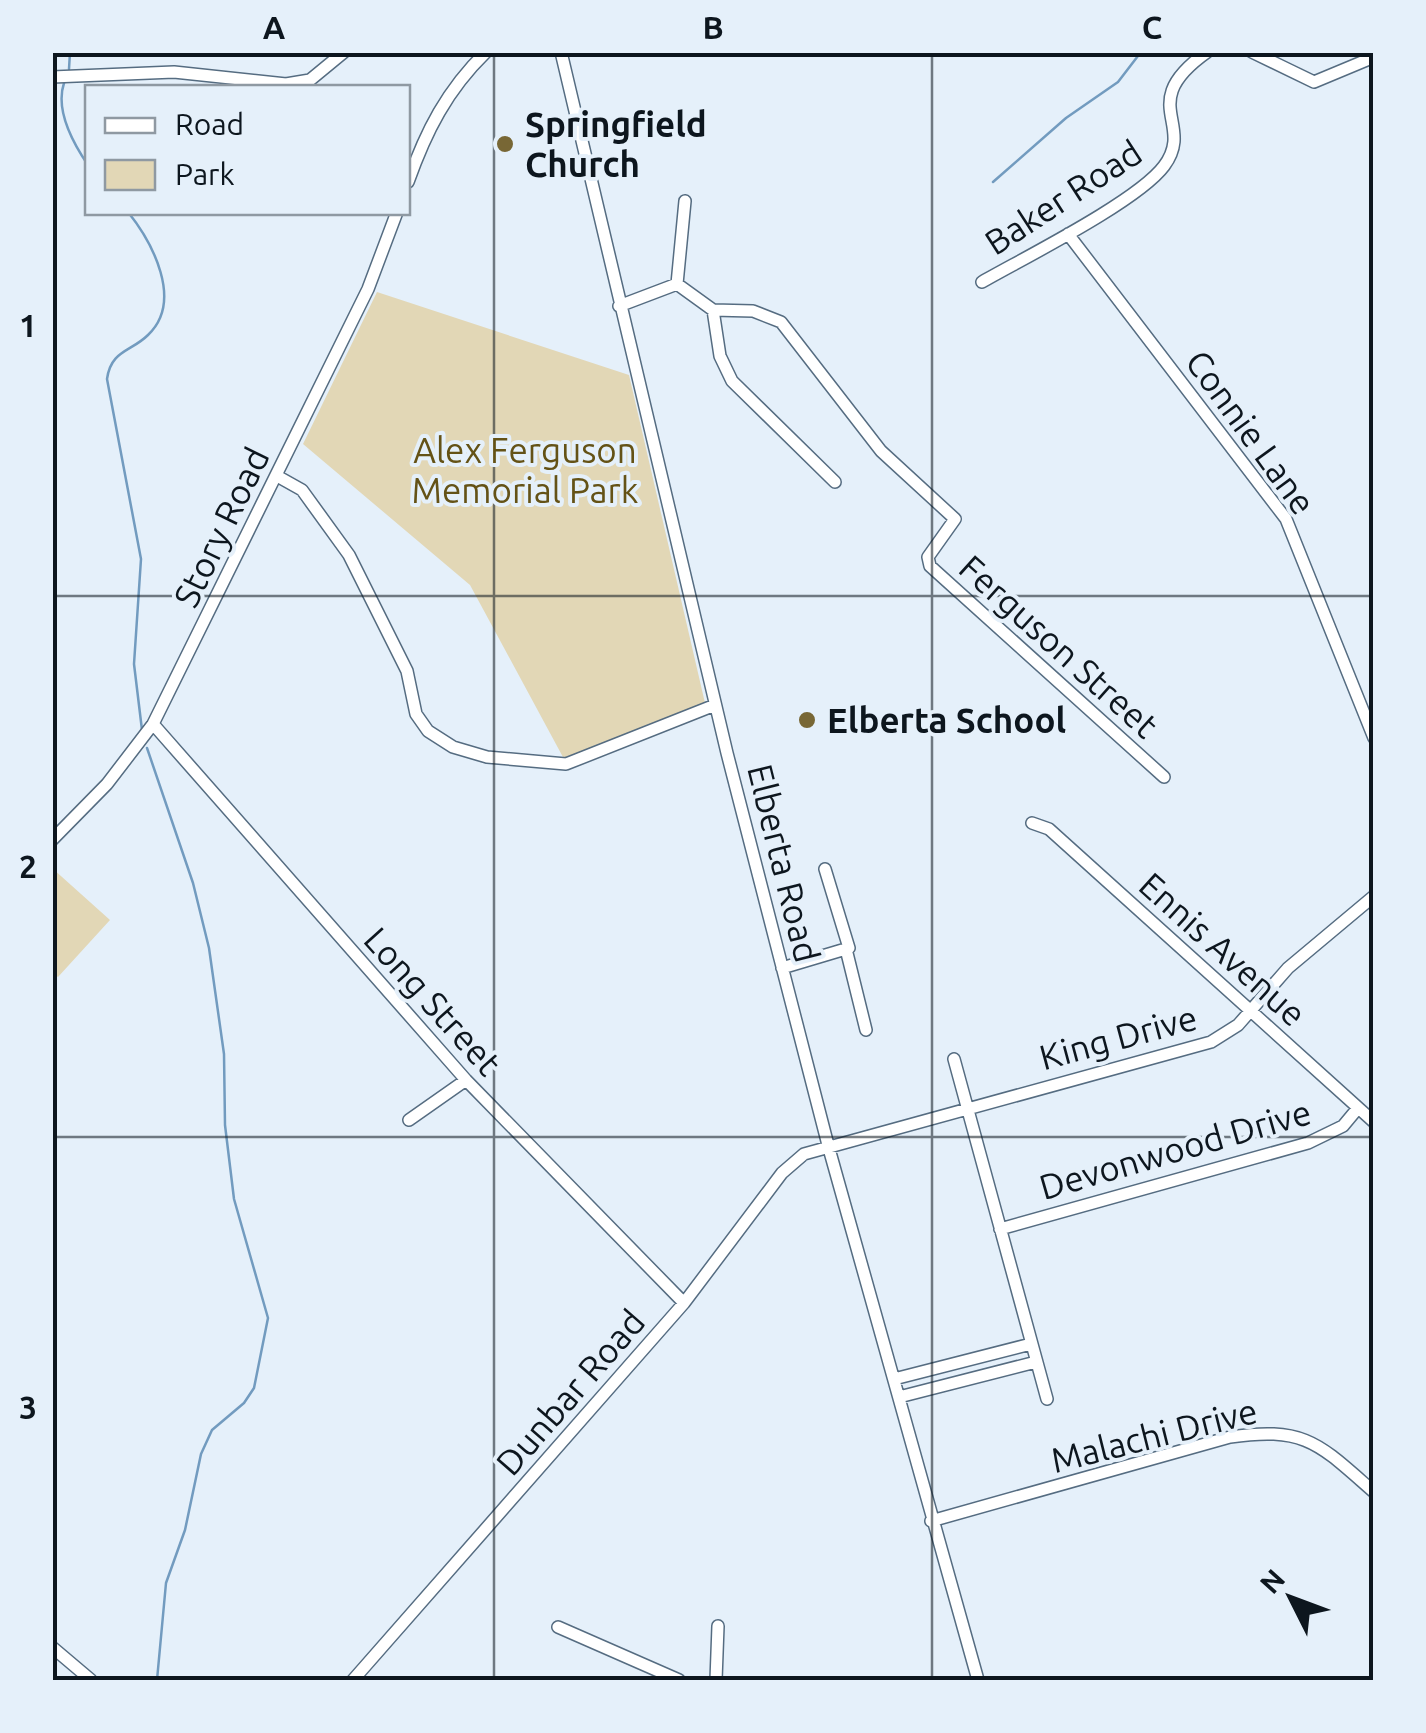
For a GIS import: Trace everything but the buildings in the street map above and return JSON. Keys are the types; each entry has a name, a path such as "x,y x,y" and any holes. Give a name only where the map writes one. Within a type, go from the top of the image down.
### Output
{"street":[{"path":"52,77 174,72 286,84 310,80 344,52"},
{"path":"410,177 436,113 462,76 486,52"},
{"name":"Elberta Road","path":"560,52 782,968 978,1680"},
{"name":"Baker Road","path":"982,282 1068,234 1166,163 1173,135 1170,88 1176,77 1207,52"},
{"path":"1252,52 1314,82 1374,57"},
{"path":"677,284 685,201"},
{"name":"Story Road","path":"52,840 107,784 154,724 368,289 396,215"},
{"name":"Connie Lane","path":"1068,234 1286,519 1374,738"},
{"path":"619,306 677,284"},
{"path":"677,284 713,310 720,356 732,381 835,482"},
{"name":"Ferguson Street","path":"713,310 766,314 795,335 881,451 954,519 928,558 930,566 1164,777"},
{"path":"277,476 302,490 349,555 408,671 416,714 428,731 453,747 486,757 566,764 715,704"},
{"name":"Long Street","path":"154,724 466,1080 684,1303"},
{"name":"Ennis Avenue","path":"1032,823 1049,830 1374,1122"},
{"path":"826,869 866,1030"},
{"name":"King Drive","path":"828,1145 1212,1042 1251,1012 1302,954 1374,896"},
{"path":"782,968 846,949"},
{"path":"954,1058 1047,1400"},
{"path":"409,1120 466,1080"},
{"name":"Devonwood Drive","path":"1000,1229 1308,1143 1343,1126 1358,1108"},
{"name":"Dunbar Road","path":"354,1680 684,1303 782,1174 804,1154 828,1145"},
{"path":"894,1379 1031,1344"},
{"path":"899,1396 1036,1362"},
{"name":"Malachi Drive","path":"931,1520 1230,1437 1271,1431 1306,1438 1374,1492"},
{"path":"716,1680 718,1626"},
{"path":"558,1627 678,1680"},
{"path":"52,1647 91,1680"}],"green space":[{"name":"Alex Ferguson Memorial Park","path":"377,292 629,375 705,703 564,759 470,585 303,444"},
{"path":"52,868 110,920 58,977 52,972"}],"waterway":[{"path":"69,69 70,52"},
{"path":"993,182 1066,118 1118,82 1141,52"},
{"path":"64,83 64,115 85,160"},
{"path":"130,215 154,255 164,289 158,321 142,341 117,357 107,379 141,559 134,664 142,730"},
{"path":"147,748 193,883 209,948 224,1054 225,1125 234,1199 268,1318 254,1388 244,1403 212,1430 201,1454 185,1530 166,1583 157,1680"}],"place":[{"name":"Springfield Church","path":"505,144"},
{"name":"Elberta School","path":"807,720"}]}
